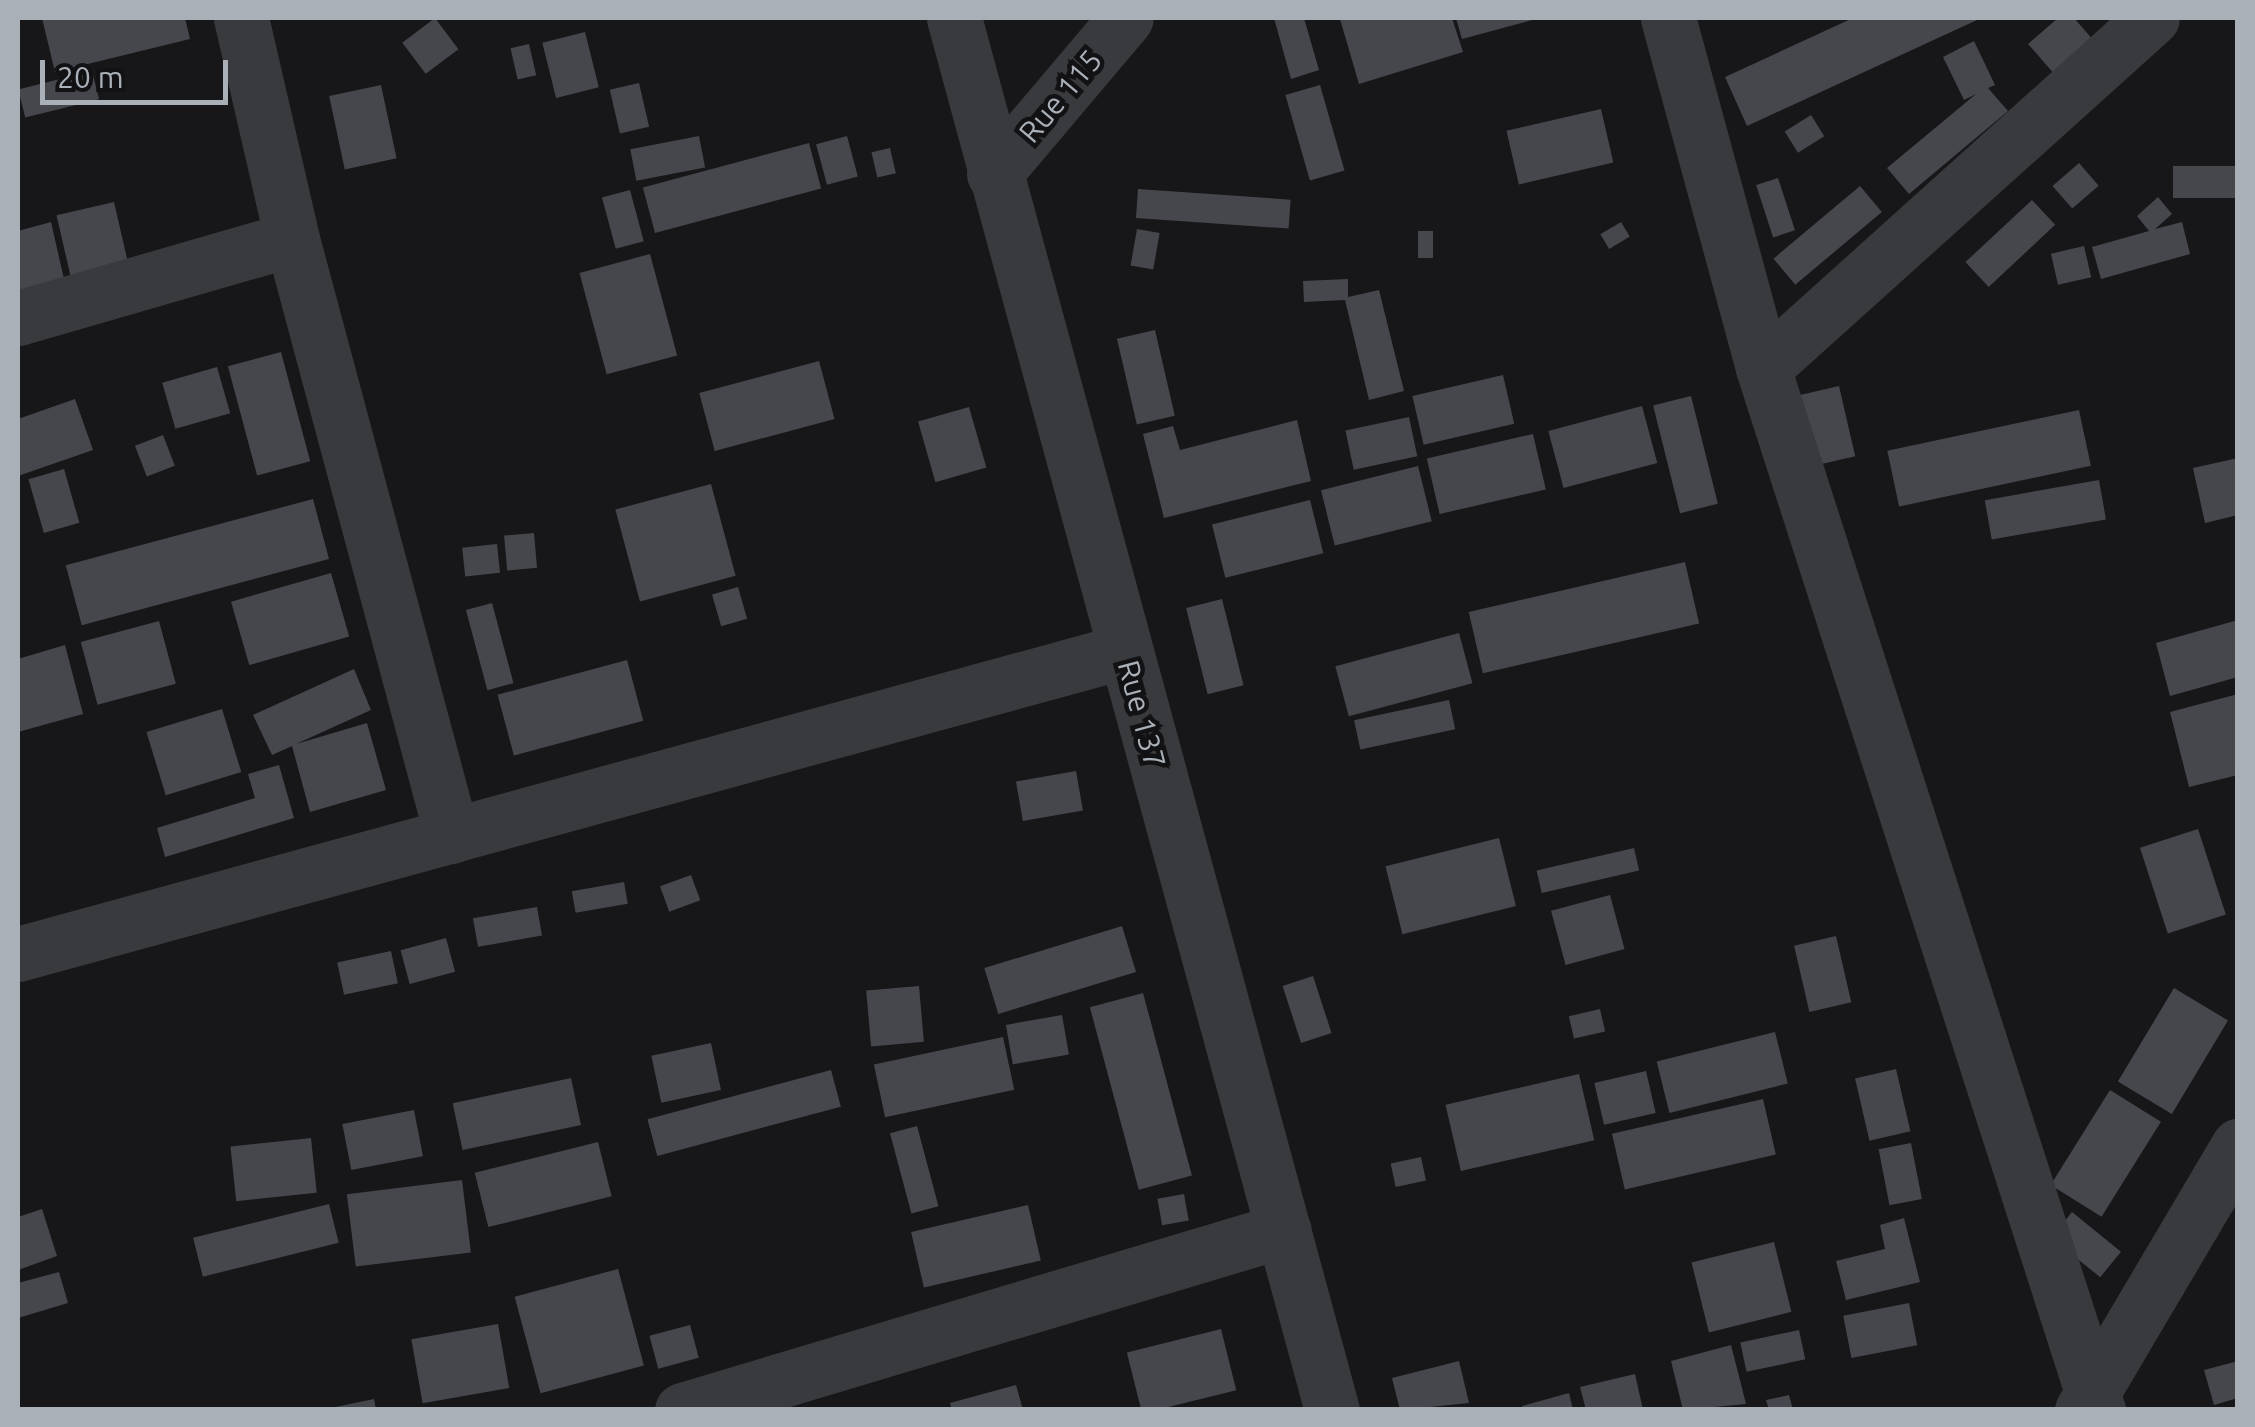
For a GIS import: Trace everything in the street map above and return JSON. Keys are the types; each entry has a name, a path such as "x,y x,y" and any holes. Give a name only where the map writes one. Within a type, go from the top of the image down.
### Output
{"street":[{"path":"241,18 292,238 452,836"},
{"name":"Rue 137","path":"954,18 1332,1410"},
{"name":"Rue 115","path":"994,174 1126,18"},
{"path":"1668,18 1764,368 2092,1404"},
{"path":"1764,368 2152,18"},
{"path":"18,318 292,238"},
{"path":"18,954 1125,652"},
{"path":"2092,1404 2238,1146"},
{"path":"682,1410 1284,1230"}],"building":[{"path":"42,18 185,18 190,39 55,72"},
{"path":"435,18 458,49 426,74 402,43"},
{"path":"1274,18 1304,18 1319,70 1291,79"},
{"path":"1452,18 1463,52 1359,84 1340,19"},
{"path":"1456,18 1536,18 1536,19 1462,39"},
{"path":"1853,18 1977,20 1747,126 1725,77"},
{"path":"2058,18 2074,18 2095,42 2056,76 2028,44"},
{"path":"585,32 599,87 556,98 542,43"},
{"path":"1974,41 1995,85 1988,88 2008,111 1909,194 1887,168 1976,94 1964,100 1943,57"},
{"path":"529,44 536,75 518,79 510,48"},
{"path":"92,71 99,99 25,118 18,89"},
{"path":"639,83 649,127 620,134 610,90"},
{"path":"381,85 397,158 345,169 329,96"},
{"path":"1320,85 1345,171 1310,180 1285,95"},
{"path":"1601,109 1613,163 1519,184 1506,131"},
{"path":"1811,115 1824,136 1798,153 1785,131"},
{"path":"699,136 705,167 636,181 630,149"},
{"path":"847,136 858,177 827,185 816,144"},
{"path":"809,143 821,188 655,233 643,188"},
{"path":"890,148 896,173 877,178 871,152"},
{"path":"2079,163 2099,186 2072,209 2053,186"},
{"path":"2173,166 2238,166 2238,198 2173,198"},
{"path":"1778,178 1795,230 1773,237 1756,185"},
{"path":"1860,186 1882,212 1795,285 1773,259"},
{"path":"1138,189 1291,200 1289,229 1136,218"},
{"path":"630,190 644,241 616,249 602,198"},
{"path":"2158,197 2172,214 2155,229 2182,222 2190,254 2101,279 2092,247 2149,231 2137,216"},
{"path":"2032,200 2055,225 1989,287 1965,262"},
{"path":"114,202 130,269 72,283 57,215"},
{"path":"51,222 66,288 18,299 18,231"},
{"path":"1621,222 1630,237 1609,249 1600,234"},
{"path":"1137,229 1160,233 1153,269 1131,265"},
{"path":"1418,231 1433,231 1433,258 1418,258"},
{"path":"2084,246 2091,277 2058,285 2051,254"},
{"path":"650,254 677,355 607,374 579,273"},
{"path":"1348,279 1348,297 1379,290 1404,391 1369,400 1345,300 1304,302 1303,281"},
{"path":"1155,330 1175,416 1137,425 1117,339"},
{"path":"281,352 310,461 257,475 228,366"},
{"path":"819,361 835,419 715,451 699,393"},
{"path":"217,367 230,413 175,429 162,383"},
{"path":"1503,375 1514,424 1424,445 1412,396"},
{"path":"1839,386 1855,456 1816,465 1800,395"},
{"path":"1691,396 1718,504 1680,513 1653,405"},
{"path":"75,399 93,450 18,476 18,419"},
{"path":"1642,406 1657,463 1564,488 1548,431"},
{"path":"969,407 986,468 935,482 918,422"},
{"path":"2079,410 2091,466 1899,507 1887,451"},
{"path":"1409,417 1417,456 1354,470 1345,431"},
{"path":"1297,420 1311,481 1164,518 1143,434 1173,426 1180,450"},
{"path":"1533,434 1546,490 1440,514 1427,459"},
{"path":"163,435 175,466 147,477 135,446"},
{"path":"2238,458 2238,515 2205,523 2193,468"},
{"path":"1418,466 1432,521 1335,545 1321,490"},
{"path":"64,469 79,523 44,533 28,479"},
{"path":"2099,480 2106,519 1992,540 1985,500"},
{"path":"711,484 736,576 640,601 615,510"},
{"path":"313,499 329,559 82,625 66,565"},
{"path":"1310,500 1323,553 1225,578 1212,524"},
{"path":"534,533 537,568 507,570 504,536"},
{"path":"497,544 500,573 465,576 462,548"},
{"path":"1685,562 1699,623 1483,673 1469,612"},
{"path":"331,573 349,636 249,665 231,602"},
{"path":"738,587 747,619 721,626 712,594"},
{"path":"1222,599 1244,685 1208,694 1186,608"},
{"path":"492,603 513,683 487,690 466,610"},
{"path":"2238,620 2238,677 2170,696 2156,643"},
{"path":"159,621 176,684 98,705 81,642"},
{"path":"1459,633 1472,683 1349,716 1335,666"},
{"path":"65,645 83,714 18,732 18,659"},
{"path":"627,660 643,721 514,756 498,695"},
{"path":"354,669 371,710 296,744 367,723 386,790 310,812 292,746 272,755 253,715"},
{"path":"2238,694 2238,775 2189,787 2170,712"},
{"path":"1449,700 1455,729 1360,750 1354,720"},
{"path":"222,709 241,772 166,795 146,732"},
{"path":"279,765 294,818 165,857 157,828 255,798 248,774"},
{"path":"1076,771 1083,810 1023,821 1016,782"},
{"path":"2198,829 2226,915 2168,933 2140,848"},
{"path":"1499,838 1516,906 1402,934 1385,866"},
{"path":"1634,848 1639,870 1542,893 1537,870"},
{"path":"691,875 700,900 669,912 660,886"},
{"path":"624,882 628,904 576,913 572,891"},
{"path":"1610,895 1624,949 1566,965 1551,911"},
{"path":"537,907 542,936 478,947 473,918"},
{"path":"1122,926 1136,972 998,1014 984,968"},
{"path":"1836,936 1851,1002 1809,1012 1794,946"},
{"path":"446,938 455,972 410,984 401,950"},
{"path":"391,951 398,983 344,995 337,962"},
{"path":"1313,976 1332,1033 1301,1043 1283,986"},
{"path":"919,986 924,1042 871,1046 866,991"},
{"path":"2174,988 2228,1020 2172,1114 2118,1081"},
{"path":"1143,993 1192,1176 1139,1190 1090,1007"},
{"path":"1600,1009 1605,1031 1574,1039 1569,1016"},
{"path":"1062,1015 1069,1054 1013,1064 1006,1025"},
{"path":"1775,1032 1788,1083 1669,1113 1657,1062"},
{"path":"1003,1037 1014,1090 885,1117 874,1064"},
{"path":"711,1043 721,1090 661,1103 651,1056"},
{"path":"1896,1069 1910,1131 1869,1141 1855,1078"},
{"path":"831,1070 841,1107 657,1156 647,1119"},
{"path":"1646,1071 1656,1113 1604,1125 1594,1083"},
{"path":"1579,1074 1594,1140 1461,1171 1446,1105"},
{"path":"571,1078 581,1125 463,1150 453,1103"},
{"path":"2110,1090 2161,1122 2102,1217 2051,1185"},
{"path":"1763,1099 1776,1155 1625,1189 1612,1134"},
{"path":"414,1110 423,1156 351,1170 342,1124"},
{"path":"917,1126 938,1206 911,1213 890,1133"},
{"path":"311,1138 317,1193 236,1201 230,1146"},
{"path":"598,1142 612,1196 488,1227 475,1173"},
{"path":"1911,1143 1922,1199 1889,1205 1879,1149"},
{"path":"1421,1157 1426,1180 1396,1187 1391,1163"},
{"path":"462,1180 471,1252 356,1267 347,1194"},
{"path":"1184,1194 1189,1221 1162,1225 1157,1199"},
{"path":"329,1204 339,1243 203,1277 193,1238"},
{"path":"1028,1205 1041,1261 924,1288 911,1232"},
{"path":"42,1209 57,1256 18,1270 18,1217"},
{"path":"2072,1212 2121,1252 2100,1277 2051,1238"},
{"path":"1904,1218 1920,1282 1846,1300 1836,1261 1885,1249 1880,1225"},
{"path":"1774,1242 1791,1312 1709,1332 1692,1263"},
{"path":"618,1269 644,1366 541,1393 515,1297"},
{"path":"59,1272 68,1303 18,1318 18,1283"},
{"path":"1909,1303 1917,1345 1851,1358 1843,1316"},
{"path":"498,1324 509,1388 423,1403 411,1339"},
{"path":"690,1325 699,1358 658,1369 649,1336"},
{"path":"1221,1329 1236,1390 1157,1410 1141,1410 1127,1352"},
{"path":"1799,1330 1805,1359 1747,1372 1740,1342"},
{"path":"1731,1345 1746,1404 1683,1410 1671,1361"},
{"path":"1459,1361 1469,1403 1400,1410 1392,1378"},
{"path":"2238,1361 2238,1398 2214,1405 2204,1370"},
{"path":"1635,1374 1643,1410 1586,1410 1580,1387"},
{"path":"1016,1385 1023,1410 952,1410 950,1403"},
{"path":"1569,1393 1573,1410 1523,1410 1522,1406"},
{"path":"1789,1395 1793,1410 1769,1410 1766,1400"},
{"path":"374,1399 376,1410 331,1410 331,1408"}]}
